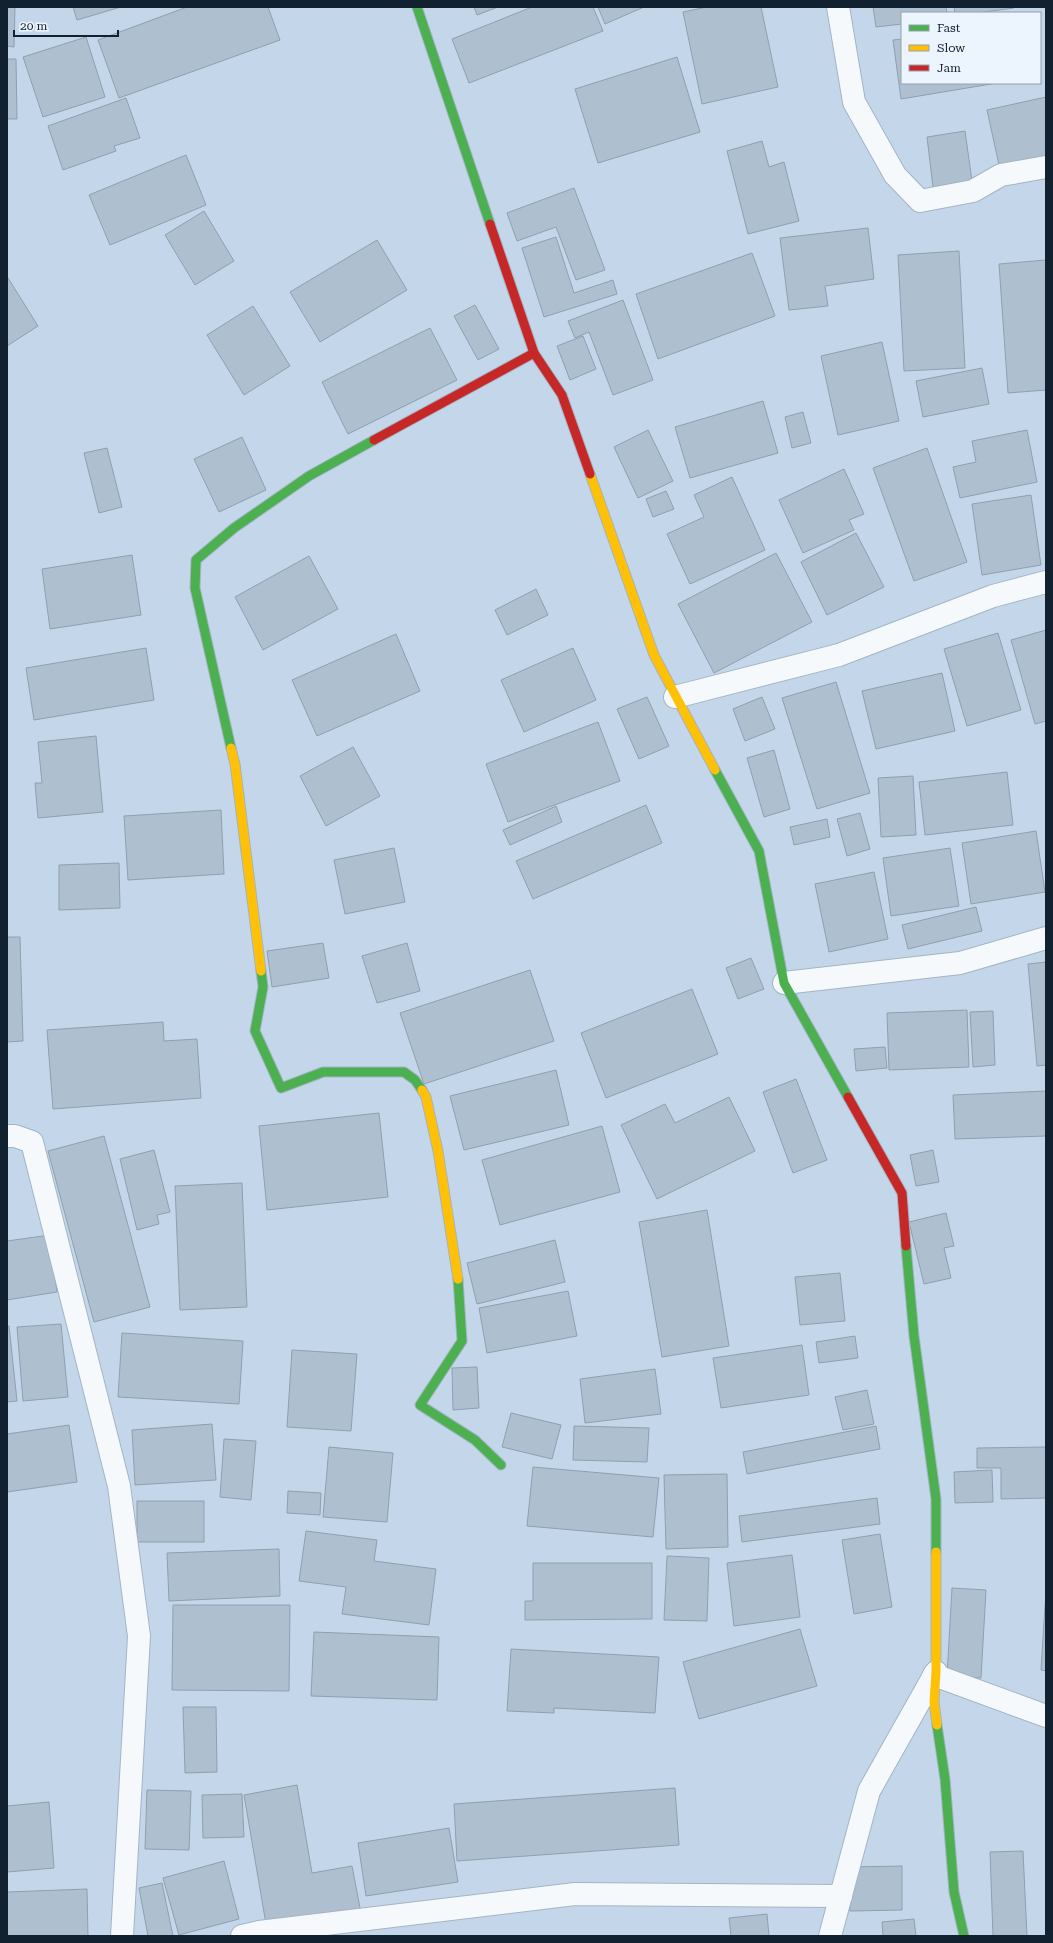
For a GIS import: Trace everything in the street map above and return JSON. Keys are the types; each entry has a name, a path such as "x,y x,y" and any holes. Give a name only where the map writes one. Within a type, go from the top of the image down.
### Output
{"street":[{"path":"418,7 534,353 562,395 654,655 675,697 759,850 784,983 902,1193 914,1336 936,1499 934,1702 945,1778 954,1892 964,1936"},
{"path":"838,7 854,102 895,175 920,201 973,191 1001,174 1046,167"},
{"path":"501,1464 475,1440 420,1405 462,1341 458,1279 438,1151 426,1097 415,1080 404,1072 323,1072 281,1088 255,1031 263,987 248,859 235,764 195,588 196,560 234,528 309,476 534,353"},
{"path":"675,697 839,655 993,596 1046,582"},
{"path":"784,983 960,963 1046,938"},
{"path":"7,1136 15,1136 32,1142 119,1486 138,1636 122,1936"},
{"path":"935,1674 1046,1716"},
{"path":"830,1936 869,1791 935,1674"},
{"path":"869,1791 934,1702"},
{"path":"242,1936 259,1932 575,1894 841,1896"}],"building":[{"path":"7,7 15,7 14,47 7,46"},
{"path":"73,7 121,7 77,20"},
{"path":"187,7 268,7 280,40 119,98 98,40"},
{"path":"474,7 498,7 477,15"},
{"path":"532,7 593,7 603,31 469,83 452,39"},
{"path":"598,7 644,7 605,24"},
{"path":"707,7 761,7 778,87 702,104 683,12"},
{"path":"873,7 946,7 947,12 901,12 901,24 876,27"},
{"path":"954,7 1014,7 984,12 955,12"},
{"path":"86,37 105,97 43,117 23,57"},
{"path":"901,39 901,84 991,84 901,99 893,40"},
{"path":"677,57 700,132 598,163 575,89"},
{"path":"7,59 16,59 17,119 7,119"},
{"path":"1046,97 1046,164 1001,174 987,110"},
{"path":"126,98 140,138 114,146 116,151 63,170 48,126"},
{"path":"965,131 972,181 933,187 927,137"},
{"path":"762,141 769,167 784,162 799,221 748,234 727,151"},
{"path":"186,155 206,205 110,245 89,195"},
{"path":"574,188 605,270 576,280 556,227 517,241 507,213"},
{"path":"204,211 234,261 195,285 165,235"},
{"path":"868,228 874,279 825,286 828,306 789,310 780,238"},
{"path":"556,237 574,293 613,280 617,294 544,317 522,248"},
{"path":"377,240 407,290 320,342 290,292"},
{"path":"959,251 965,368 904,371 898,255"},
{"path":"752,253 775,316 658,359 636,294"},
{"path":"1046,260 1046,390 1008,393 999,264"},
{"path":"8,278 38,326 7,346 7,279"},
{"path":"623,300 653,380 613,395 589,332 575,338 568,321"},
{"path":"475,305 499,349 478,360 454,316"},
{"path":"253,306 290,366 244,395 207,335"},
{"path":"430,328 457,380 348,434 322,382"},
{"path":"583,336 596,369 570,380 557,346"},
{"path":"882,342 899,421 838,435 821,356"},
{"path":"982,368 989,404 923,417 916,381"},
{"path":"763,401 778,453 690,478 675,427"},
{"path":"803,412 811,443 792,448 785,417"},
{"path":"648,430 673,481 638,498 614,447"},
{"path":"1027,430 1037,482 960,498 953,467 976,462 972,441"},
{"path":"242,437 266,490 219,512 194,459"},
{"path":"107,448 122,507 99,513 84,453"},
{"path":"927,448 967,562 914,581 873,468"},
{"path":"844,469 864,514 849,520 854,530 803,553 779,500"},
{"path":"732,477 765,550 690,584 667,534 704,517 694,495"},
{"path":"666,491 674,509 653,517 646,499"},
{"path":"1031,495 1041,565 982,575 972,504"},
{"path":"856,533 884,587 827,615 801,562"},
{"path":"776,553 812,622 714,673 678,604"},
{"path":"132,555 141,615 50,629 42,569"},
{"path":"309,556 338,609 263,650 235,597"},
{"path":"536,589 548,615 507,635 495,610"},
{"path":"1046,630 1046,721 1035,724 1011,640"},
{"path":"998,633 1021,710 967,726 944,649"},
{"path":"396,634 420,691 317,736 292,680"},
{"path":"146,648 154,700 34,720 26,668"},
{"path":"573,648 596,700 524,732 501,680"},
{"path":"942,673 955,731 876,749 862,691"},
{"path":"836,682 870,793 817,809 782,698"},
{"path":"647,697 669,746 639,759 617,709"},
{"path":"762,697 775,729 745,741 733,709"},
{"path":"598,722 620,781 508,822 486,764"},
{"path":"96,736 103,812 38,818 35,783 42,783 38,742"},
{"path":"353,747 380,796 326,826 300,776"},
{"path":"774,750 790,809 764,817 747,758"},
{"path":"1007,772 1013,825 925,835 919,782"},
{"path":"913,776 916,835 881,837 878,778"},
{"path":"646,805 662,843 533,899 516,861"},
{"path":"556,806 562,822 510,845 503,830"},
{"path":"221,810 224,874 128,880 124,816"},
{"path":"860,813 870,849 847,856 837,819"},
{"path":"827,819 830,837 794,845 790,827"},
{"path":"1036,831 1045,892 971,904 962,843"},
{"path":"394,848 405,902 345,914 334,860"},
{"path":"950,848 959,906 891,916 883,858"},
{"path":"119,863 120,908 59,910 59,865"},
{"path":"874,872 888,939 829,952 815,884"},
{"path":"976,907 982,931 908,949 902,925"},
{"path":"7,937 20,937 23,1041 7,1042"},
{"path":"323,943 329,978 272,987 267,951"},
{"path":"407,943 420,991 377,1003 362,956"},
{"path":"751,958 764,989 738,999 726,968"},
{"path":"1046,962 1046,1065 1037,1066 1028,964"},
{"path":"530,970 554,1041 424,1084 400,1013"},
{"path":"692,989 718,1054 606,1098 581,1033"},
{"path":"967,1010 969,1067 889,1070 887,1013"},
{"path":"993,1011 995,1065 973,1067 970,1012"},
{"path":"163,1022 164,1041 197,1039 201,1098 53,1109 47,1030"},
{"path":"885,1047 887,1068 856,1071 854,1049"},
{"path":"556,1070 569,1125 464,1150 450,1096"},
{"path":"796,1079 827,1160 793,1173 763,1092"},
{"path":"1046,1091 1046,1136 955,1139 953,1095"},
{"path":"729,1097 755,1151 657,1199 621,1125 665,1104 675,1123"},
{"path":"379,1113 388,1197 267,1210 259,1126"},
{"path":"602,1126 620,1192 500,1225 482,1160"},
{"path":"104,1136 150,1307 94,1322 48,1151"},
{"path":"154,1150 170,1212 157,1215 159,1224 137,1230 120,1159"},
{"path":"933,1150 939,1182 916,1186 910,1155"},
{"path":"242,1183 247,1307 180,1310 175,1186"},
{"path":"707,1210 729,1346 662,1357 639,1222"},
{"path":"946,1213 954,1246 944,1248 951,1278 924,1284 909,1222"},
{"path":"50,1235 57,1292 7,1300 7,1241"},
{"path":"555,1240 565,1282 477,1304 467,1263"},
{"path":"840,1273 845,1321 800,1325 795,1277"},
{"path":"568,1291 577,1336 487,1353 479,1308"},
{"path":"61,1324 68,1397 23,1401 17,1327"},
{"path":"7,1326 9,1326 17,1401 7,1402"},
{"path":"122,1333 243,1341 239,1404 118,1397"},
{"path":"855,1336 858,1358 819,1363 816,1342"},
{"path":"802,1345 809,1395 721,1408 713,1358"},
{"path":"292,1350 357,1354 351,1431 287,1427"},
{"path":"477,1367 479,1408 453,1410 452,1368"},
{"path":"655,1369 661,1414 585,1423 580,1379"},
{"path":"867,1390 874,1424 843,1430 835,1397"},
{"path":"511,1413 561,1425 552,1459 502,1447"},
{"path":"212,1424 216,1480 135,1485 132,1430"},
{"path":"69,1425 77,1482 7,1492 7,1434"},
{"path":"574,1426 649,1428 647,1462 573,1460"},
{"path":"876,1426 880,1449 747,1474 743,1452"},
{"path":"224,1439 256,1441 251,1500 220,1497"},
{"path":"329,1447 393,1453 387,1522 323,1517"},
{"path":"1046,1447 1046,1498 1001,1499 1001,1468 977,1468 977,1448"},
{"path":"533,1467 659,1478 653,1537 527,1526"},
{"path":"992,1470 993,1502 955,1503 954,1472"},
{"path":"727,1474 728,1547 666,1549 664,1475"},
{"path":"288,1491 321,1493 320,1515 287,1513"},
{"path":"877,1498 880,1524 742,1542 739,1516"},
{"path":"137,1501 204,1501 204,1542 137,1542"},
{"path":"306,1531 377,1540 374,1561 436,1569 429,1625 342,1614 346,1587 299,1581"},
{"path":"880,1534 892,1607 854,1614 842,1540"},
{"path":"279,1549 280,1596 169,1601 167,1553"},
{"path":"792,1555 800,1617 734,1626 727,1563"},
{"path":"667,1556 709,1558 707,1621 664,1620"},
{"path":"533,1563 652,1563 652,1619 525,1620 525,1601 533,1601"},
{"path":"952,1588 986,1590 981,1678 947,1676"},
{"path":"1046,1590 1046,1671 1041,1670"},
{"path":"173,1605 290,1605 289,1691 172,1690"},
{"path":"800,1629 817,1686 699,1719 683,1662"},
{"path":"314,1632 439,1637 437,1700 311,1696"},
{"path":"511,1649 659,1657 655,1713 554,1708 554,1713 507,1711"},
{"path":"183,1707 216,1707 217,1772 185,1773"},
{"path":"297,1785 312,1873 352,1866 361,1913 267,1930 244,1795"},
{"path":"675,1788 679,1845 457,1861 454,1804"},
{"path":"147,1790 191,1791 189,1850 145,1849"},
{"path":"242,1794 244,1837 203,1838 202,1795"},
{"path":"49,1802 54,1868 7,1872 7,1806"},
{"path":"449,1828 458,1882 366,1896 358,1843"},
{"path":"1023,1851 1027,1936 993,1936 990,1852"},
{"path":"224,1861 239,1919 179,1935 163,1878"},
{"path":"902,1866 902,1910 850,1911 849,1867"},
{"path":"162,1883 173,1936 148,1936 139,1888"},
{"path":"87,1889 88,1936 7,1936 7,1892"},
{"path":"767,1914 769,1936 731,1936 729,1918"},
{"path":"914,1919 916,1936 883,1936 882,1922"}],"traffic: fast":[{"path":"417,7 490,224"},
{"path":"231,748 195,588 196,560 234,528 309,476 374,440"},
{"path":"715,770 759,851 784,983 848,1097"},
{"path":"261,971 263,987 255,1031 281,1088 323,1072 404,1072 415,1080 422,1090"},
{"path":"906,1246 914,1336 936,1499 936,1552"},
{"path":"458,1279 462,1341 420,1405 475,1440 501,1465"},
{"path":"937,1725 945,1779 954,1892 964,1936"}],"traffic: slow":[{"path":"590,474 654,655 715,770"},
{"path":"231,748 235,764 261,971"},
{"path":"422,1090 426,1097 438,1151 458,1279"},
{"path":"936,1552 936,1672 934,1702 937,1725"}],"traffic: jam":[{"path":"490,224 534,353 562,395 590,474"},
{"path":"374,440 534,353"},
{"path":"848,1097 902,1193 906,1246"}]}
